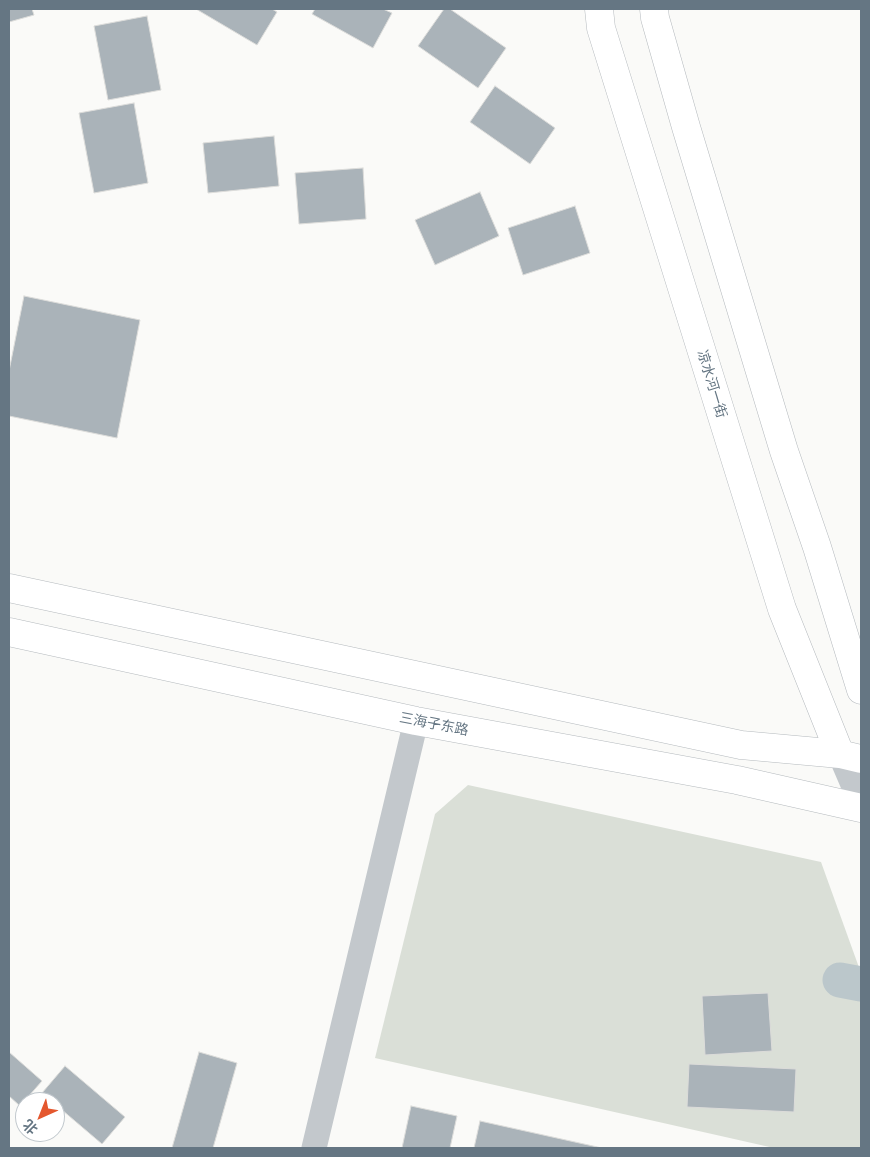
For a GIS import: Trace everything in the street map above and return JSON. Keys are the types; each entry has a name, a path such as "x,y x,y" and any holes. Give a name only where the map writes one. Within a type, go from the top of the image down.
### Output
{"main road":[{"name":"凉水河一街","path":"599,9 601,28 782,610 850,756"},
{"path":"654,9 686,127 784,451 817,547 861,690"},
{"path":"9,588 741,745 850,756"},
{"name":"三海子东路","path":"9,632 416,721 737,780 861,808"}],"street":[{"path":"314,1148 416,721"},
{"path":"850,756 861,803"}],"shaded area":[{"path":"468,785 821,862 861,973 861,1148 774,1148 375,1058 435,814"}],"building":[{"path":"9,9 32,9 34,15 9,22"},
{"path":"196,9 272,9 277,12 257,45"},
{"path":"315,9 383,9 392,13 373,48 312,14"},
{"path":"444,9 450,9 506,48 478,88 418,46"},
{"path":"147,16 161,90 108,100 94,26"},
{"path":"495,86 555,128 530,164 470,122"},
{"path":"134,103 148,183 94,193 79,113"},
{"path":"274,136 279,186 208,193 203,143"},
{"path":"363,168 366,219 299,224 295,173"},
{"path":"480,192 499,236 435,265 415,220"},
{"path":"575,206 590,253 523,275 508,228"},
{"path":"24,296 140,320 117,438 9,416 9,371"},
{"path":"768,993 772,1051 705,1055 702,996"},
{"path":"9,1052 42,1081 32,1092 15,1092 15,1101 9,1096"},
{"path":"199,1052 237,1063 213,1148 172,1148"},
{"path":"689,1064 796,1069 794,1112 687,1107"},
{"path":"65,1066 125,1117 102,1144 65,1113 65,1092 43,1092"},
{"path":"411,1106 457,1116 450,1148 402,1148"},
{"path":"480,1121 602,1148 474,1148"}],"waterway":[{"path":"840,980 861,984"}]}
